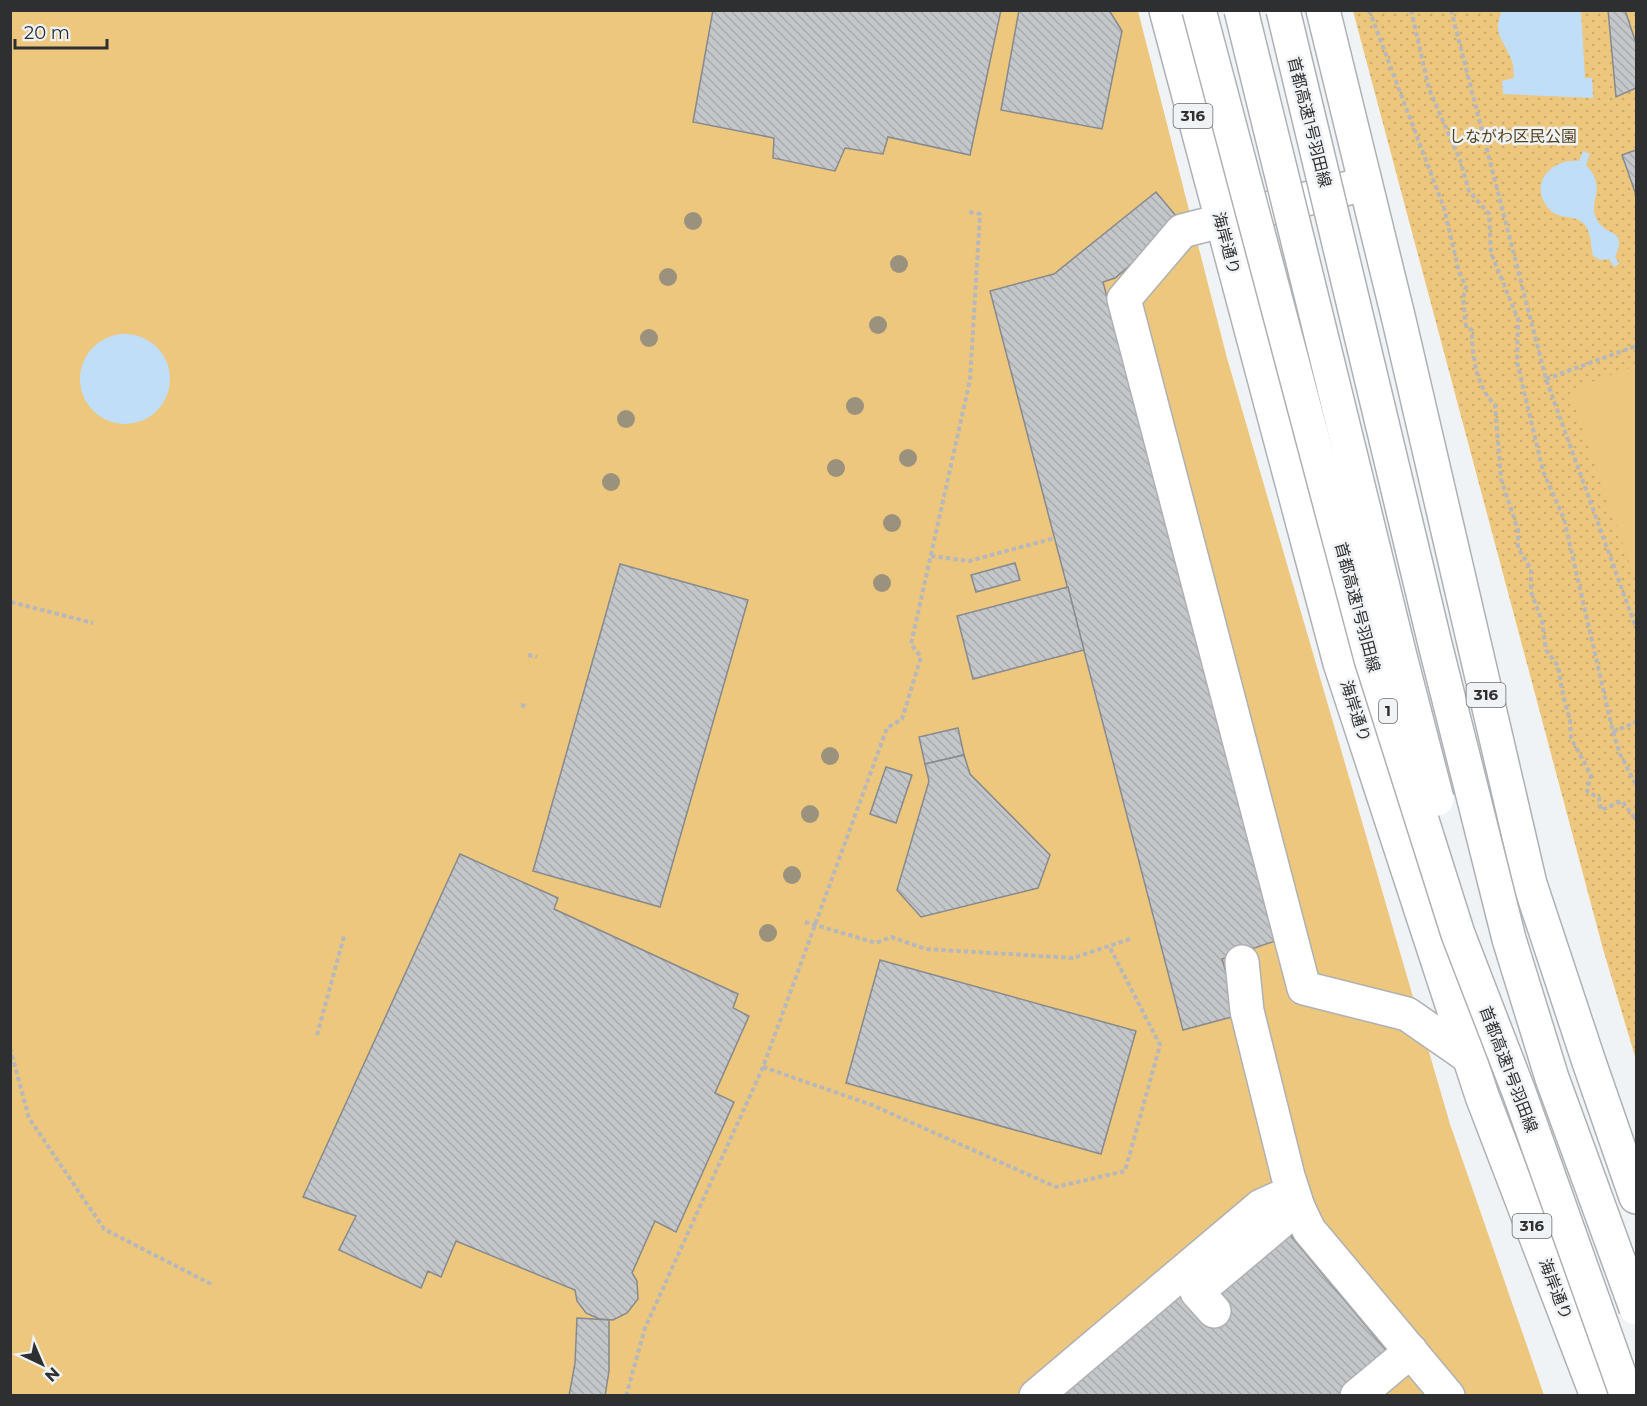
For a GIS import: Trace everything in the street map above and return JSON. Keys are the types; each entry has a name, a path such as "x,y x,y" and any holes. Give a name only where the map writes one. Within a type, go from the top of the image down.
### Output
{"main road":[{"name":"海岸通り","path":"1166,10 1340,663 1486,1107 1597,1395"},
{"name":"首都高速1号羽田線","path":"1199,10 1371,659 1458,934 1519,1092 1627,1395"},
{"path":"1241,10 1403,667 1478,949 1519,1092"},
{"name":"首都高速1号羽田線","path":"1283,10 1435,644 1509,939 1552,1078 1636,1308"},
{"name":"316","path":"1323,10 1399,320 1530,884 1636,1197"},
{"path":"1364,184 1182,231 1124,299 1304,988 1407,1014 1469,1057"},
{"path":"1242,962 1246,1011 1298,1207 1309,1230 1449,1395"},
{"path":"1036,1395 1261,1206 1279,1198 1298,1207"},
{"path":"1214,1311 1197,1292 1298,1207"},
{"path":"1357,1395 1411,1351"}],"path":[{"path":"1369,10 1444,208 1459,272 1466,287 1463,298 1466,326 1472,330 1472,351 1482,388 1486,397 1495,405 1501,480 1518,530 1518,548 1531,569 1531,592 1542,621 1546,650 1558,666 1570,720 1571,738 1591,775 1587,791 1599,798 1601,810 1622,801 1636,820"},
{"path":"1411,10 1430,88 1460,160 1469,191 1490,214 1491,253 1518,319 1517,362 1543,471 1564,519 1613,732 1620,754 1636,785"},
{"path":"1451,10 1546,379 1636,628"},
{"path":"626,1395 645,1328 763,1067 886,728 902,719 921,657 911,644 970,380 980,214 969,212"},
{"path":"1546,379 1636,346"},
{"path":"931,556 969,561 1055,538"},
{"path":"10,602 93,623"},
{"path":"528,655 537,657"},
{"path":"521,705 528,707"},
{"path":"1613,732 1636,722"},
{"path":"805,922 876,943 891,937 926,949 1073,958 1130,939"},
{"path":"317,1035 344,936"},
{"path":"763,1067 872,1105 1056,1187 1125,1171 1160,1046 1109,946"},
{"path":"10,1048 29,1118 104,1229 211,1284"}],"green space":[{"path":"10,11 1138,11 1227,358 1450,1124 1544,1395 11,1395"},
{"name":"しながわ区民公園","path":"1353,11 1636,11 1636,1060 1603,949"},
{"path":"1636,366 1636,581 1569,390"}],"water":[{"path":"1502,11 1581,11 1585,78 1592,78 1593,98 1503,94 1502,81 1514,78 1512,61 1498,31"},
{"path":"1583,151 1590,154 1586,165 1596,182 1595,215 1601,225 1618,237 1619,247 1615,256 1619,264 1614,267 1609,259 1600,260 1593,256 1590,235 1584,224 1576,219 1554,213 1543,201 1541,183 1545,175 1559,164 1579,161"},
{"path":"125,334 142,337 157,347 167,362 170,379 167,396 157,411 142,421 125,424 108,421 93,411 83,396 80,379 83,362 93,347 108,337"}],"building":[{"path":"713,10 1001,10 970,155 888,137 883,154 845,148 835,171 773,158 774,138 693,122"},
{"path":"1019,10 1109,10 1122,31 1102,129 1001,110"},
{"path":"1608,10 1625,10 1636,43 1636,88 1616,97"},
{"path":"1636,150 1636,195 1622,155"},
{"path":"1156,192 1181,222 1115,278 1103,282 1275,941 1222,959 1239,1015 1183,1030 990,291 1054,274"},
{"path":"1015,563 1020,580 976,592 971,575"},
{"path":"620,564 748,600 660,907 533,871"},
{"path":"1068,587 1084,650 973,679 957,616"},
{"path":"958,728 964,755 925,764 919,737"},
{"path":"964,755 970,774 1050,855 1038,888 921,917 897,890 929,781 925,764"},
{"path":"886,767 912,775 896,823 870,814"},
{"path":"460,854 558,898 554,909 738,994 733,1008 749,1016 715,1093 734,1102 676,1232 655,1221 632,1273 637,1281 638,1299 627,1313 613,1320 599,1319 586,1313 577,1301 575,1290 456,1241 441,1277 428,1271 421,1288 339,1250 356,1216 303,1197"},
{"path":"880,960 1136,1031 1101,1154 846,1083"},
{"path":"1269,1210 1403,1370 1373,1396 1047,1396"},
{"path":"577,1318 609,1320 609,1371 605,1396 569,1396 575,1363"}]}
